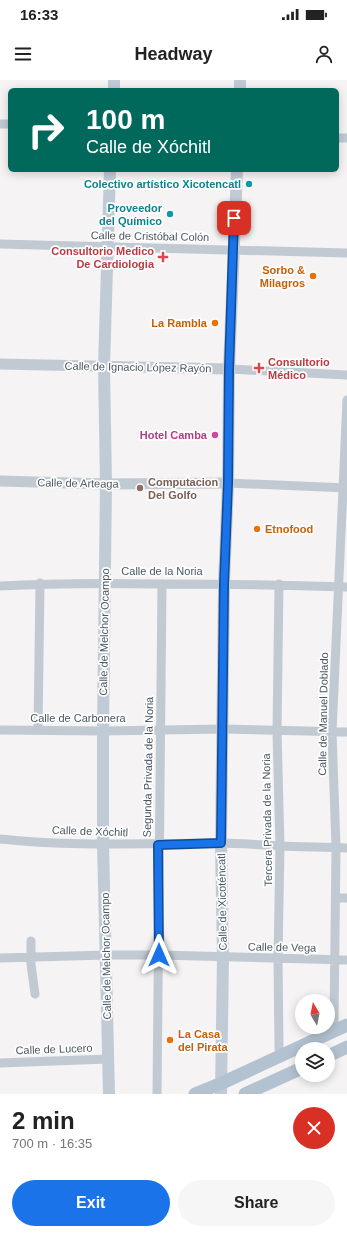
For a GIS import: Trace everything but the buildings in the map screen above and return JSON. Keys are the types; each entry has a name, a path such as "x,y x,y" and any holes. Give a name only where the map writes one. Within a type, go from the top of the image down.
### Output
{"main road":[{"name":"Calle de Melchor Ocampo","path":"109,1094 107,955 103,844 103,731 106,484 104,366 110,172"},
{"name":"Calle de Xicoténcatl","path":"221,1088 223,957 221,843 224,584 228,483 229,369 237,172"},
{"path":"195,1094 221,1088 282,1055 341,1027"},
{"path":"335,1053 347,1047"},
{"path":"245,1094 295,1071"}],"street":[{"name":"Calle de Cristóbal Colón","path":"0,244 347,253"},
{"name":"Calle de Ignacio López Rayón","path":"0,364 229,369 347,375"},
{"name":"Calle de Manuel Doblado","path":"341,1027 334,1024 336,848 332,732 342,587 347,400"},
{"name":"Calle de Arteaga","path":"0,481 106,484 228,483 345,488"},
{"name":"Calle de la Noria","path":"0,586 40,583 105,583 279,584 342,587"},
{"path":"38,730 40,583"},
{"name":"Segunda Privada de la Noria","path":"157,1094 159,955 158,845 161,730 162,584"},
{"name":"Tercera Privada de la Noria","path":"279,584 277,731 280,846 278,959 279,1049 282,1055"},
{"name":"Calle de Carbonera","path":"0,730 103,731 222,729 347,732"},
{"name":"Calle de Xóchitl","path":"0,839 103,844 158,845 221,843 347,848"},
{"path":"336,898 347,898"},
{"path":"31,941 31,958 35,994"},
{"name":"Calle de Vega","path":"0,958 159,955 347,960"},
{"name":"Calle de Lucero","path":"0,1063 108,1059"}],"place":[{"name":"Colectivo artístico Xicotencatl","path":"249,184"},
{"name":"Proveedor del Químico","path":"170,214"},
{"name":"Consultorio Medico De Cardiologia","path":"163,257"},
{"name":"Sorbo & Milagros","path":"313,276"},
{"name":"La Rambla","path":"215,323"},
{"name":"Consultorio Médico","path":"259,368"},
{"name":"Hotel Camba","path":"215,435"},
{"name":"Computacion Del Golfo","path":"140,488"},
{"name":"Etnofood","path":"257,529"},
{"name":"La Casa del Pirata","path":"170,1040"}],"route":[{"path":"159,955 158,845 221,843 224,584 228,483 229,369 234,218"}]}
